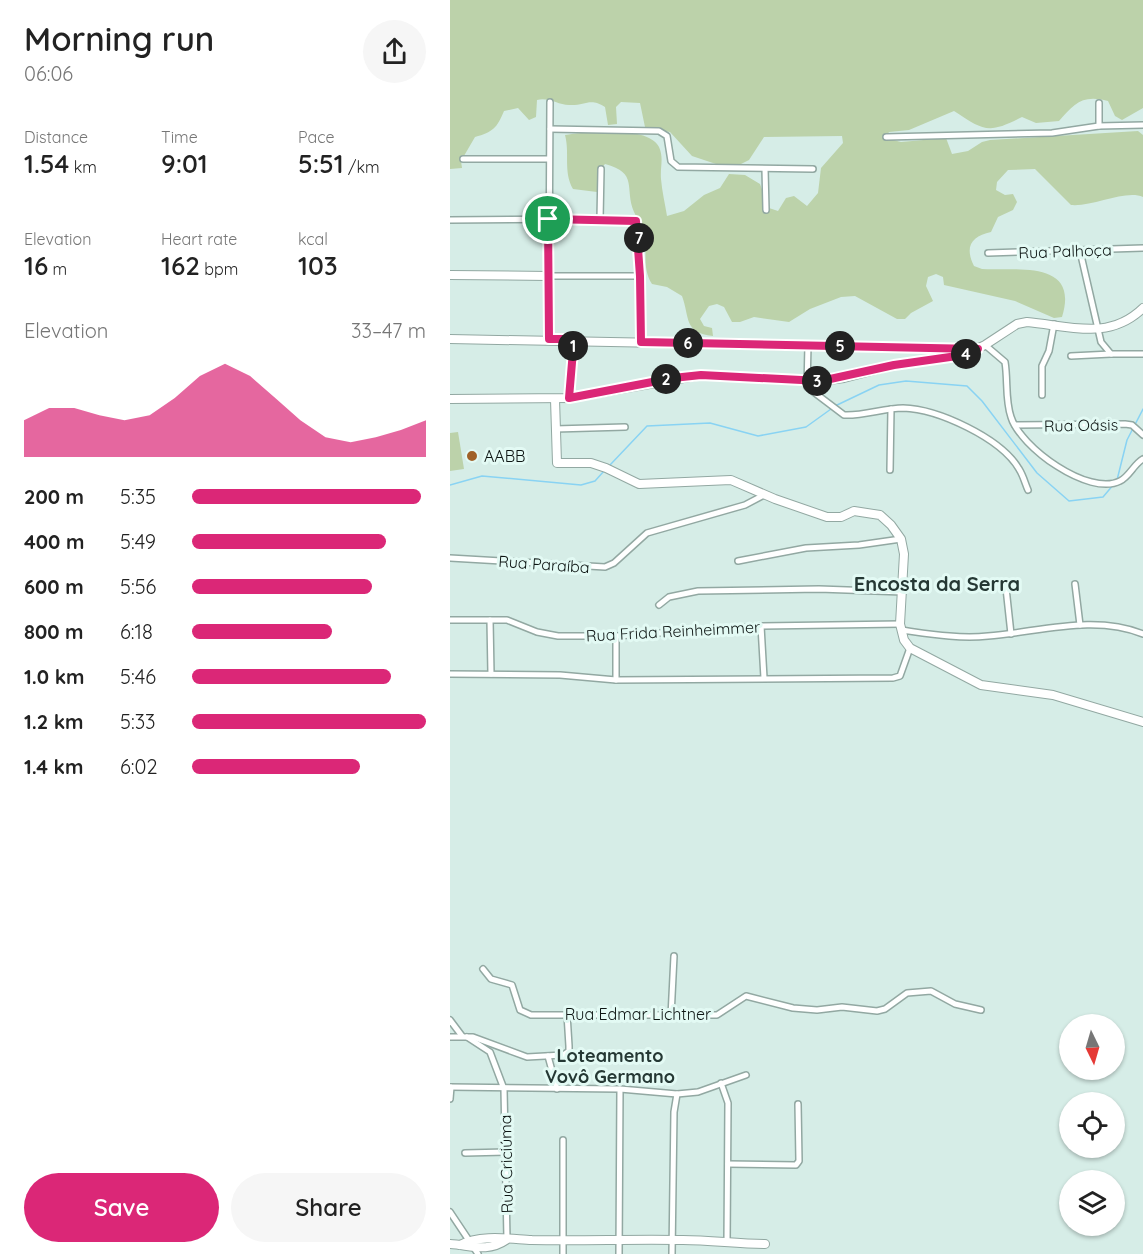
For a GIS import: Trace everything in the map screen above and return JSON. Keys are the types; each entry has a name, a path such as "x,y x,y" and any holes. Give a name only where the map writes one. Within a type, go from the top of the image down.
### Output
{"street":[{"path":"549,339 550,102"},
{"path":"1099,103 1099,126"},
{"path":"886,137 1052,133 1099,126 1143,125"},
{"path":"550,129 659,131 668,136 671,161 678,167 813,169"},
{"path":"463,159 548,159"},
{"path":"600,219 601,169"},
{"path":"765,169 766,210"},
{"path":"450,220 632,219 638,226 641,342"},
{"name":"Rua Palhoça","path":"988,253 1143,248"},
{"path":"1080,251 1101,342 1111,354"},
{"path":"450,275 640,276"},
{"path":"450,399 569,398 673,378 701,375 806,381 844,378 894,365 964,355 982,347 1017,324 1027,322 1054,324 1098,330 1125,323 1143,308"},
{"path":"1042,395 1042,366 1049,351 1054,324"},
{"path":"450,339 574,339 982,347 1005,362 1011,417 1015,425 1041,455 1061,471 1082,478 1114,483 1122,481 1132,467 1143,459"},
{"path":"569,398 574,339"},
{"path":"808,345 807,387 844,415 891,409 919,409 943,417 985,437 1019,467 1028,490"},
{"path":"1071,356 1143,354"},
{"path":"555,399 557,464 586,463 609,469 639,484 731,480 764,495 834,518 854,511 880,515 891,525 900,539 904,554 900,627 910,648 981,685 1053,696 1143,722"},
{"path":"890,470 891,409"},
{"name":"Rua Oásis","path":"1015,425 1132,425 1143,435"},
{"path":"555,429 625,427"},
{"name":"Rua Paraíba","path":"450,558 605,567 647,533 745,505 764,495"},
{"path":"738,561 806,548 859,545 900,539"},
{"path":"1075,584 1080,625"},
{"path":"1006,588 1011,634"},
{"path":"659,605 669,597 698,591 819,589 903,592"},
{"name":"Rua Frida Reinheimmer","path":"450,620 507,620 548,635 616,636 761,626 900,627 968,637 1080,625 1128,628 1143,634"},
{"path":"490,620 491,674"},
{"path":"761,626 765,678"},
{"path":"616,636 616,680"},
{"path":"450,674 560,675 616,680 900,676 910,648"},
{"path":"671,1016 674,956"},
{"name":"Rua Edmar Lichtner","path":"483,969 491,979 512,985 520,1010 525,1014 671,1016 717,1014 740,998 753,996 793,1008 817,1010 842,1007 877,1011 885,1009 907,993 931,991 955,1004 981,1010"},
{"path":"450,1037 464,1036 486,1041 516,1055 567,1054 569,1046 567,1014"},
{"name":"Rua Criciúma","path":"450,1020 464,1036 490,1052 504,1089 507,1239"},
{"path":"548,1056 557,1089"},
{"path":"450,1098 450,1087 620,1089 677,1094 698,1092 746,1075"},
{"path":"721,1083 728,1103 727,1245"},
{"path":"619,1254 620,1089"},
{"path":"672,1254 674,1112 677,1094"},
{"path":"728,1164 796,1165 798,1161 798,1104"},
{"path":"563,1140 563,1254"},
{"path":"465,1153 506,1152"},
{"path":"450,1212 477,1251"},
{"path":"460,1245 470,1239 704,1240 727,1245 765,1244"},
{"path":"450,1244 477,1251 507,1239"}],"green space":[{"path":"450,0 1143,0 1143,108 1122,120 1115,116 1108,101 1091,99 1074,105 1059,121 1036,123 1022,117 1011,123 986,128 954,111 909,130 889,132 885,138 901,142 946,138 952,154 968,151 990,140 1138,131 1143,135 1143,197 1128,195 1071,205 1035,169 1008,170 997,182 996,190 1005,195 1013,194 1017,202 1013,210 998,217 991,232 979,236 972,243 970,253 974,266 982,269 1042,272 1054,277 1062,285 1065,298 1062,317 1054,318 1015,301 944,285 943,277 936,274 928,277 926,286 933,301 911,313 905,319 897,319 855,296 841,297 810,309 789,322 754,317 732,322 724,307 717,304 709,306 700,319 704,326 712,328 713,336 703,334 692,328 689,323 682,296 667,287 652,284 649,278 644,230 634,212 629,182 626,177 616,168 605,164 599,171 597,192 573,189 568,176 565,135 615,132 642,135 653,140 659,147 661,155 661,179 667,216 684,211 704,195 720,188 729,174 745,175 760,184 769,208 778,211 786,198 794,196 807,206 818,193 821,168 843,143 842,136 764,137 749,160 741,164 716,164 692,156 670,132 645,127 640,103 621,102 616,107 617,124 608,125 605,107 600,104 591,102 569,105 541,99 537,100 536,117 529,120 518,108 504,111 494,128 475,137 461,161 462,168 450,169"},
{"path":"458,432 464,469 450,471 450,433"}],"waterway":[{"path":"835,406 879,385 906,381 967,386 982,401 1037,473 1069,501 1103,497 1114,484"},
{"path":"610,465 647,426 710,423 758,436 806,427 831,409"},
{"path":"1117,480 1127,440 1143,409"},
{"path":"450,485 482,476 581,485 595,481 604,471"}],"place":[{"name":"AABB","path":"472,456"}],"district":[{"name":"Encosta da Serra","path":"937,583"},
{"name":"Loteamento Vovô Germano","path":"610,1065"}],"route":[{"path":"548,219 632,219 636,221 641,342 978,349 964,355 894,365 844,378 821,381 701,375 673,378 569,398 574,339 549,339 548,219"}]}
